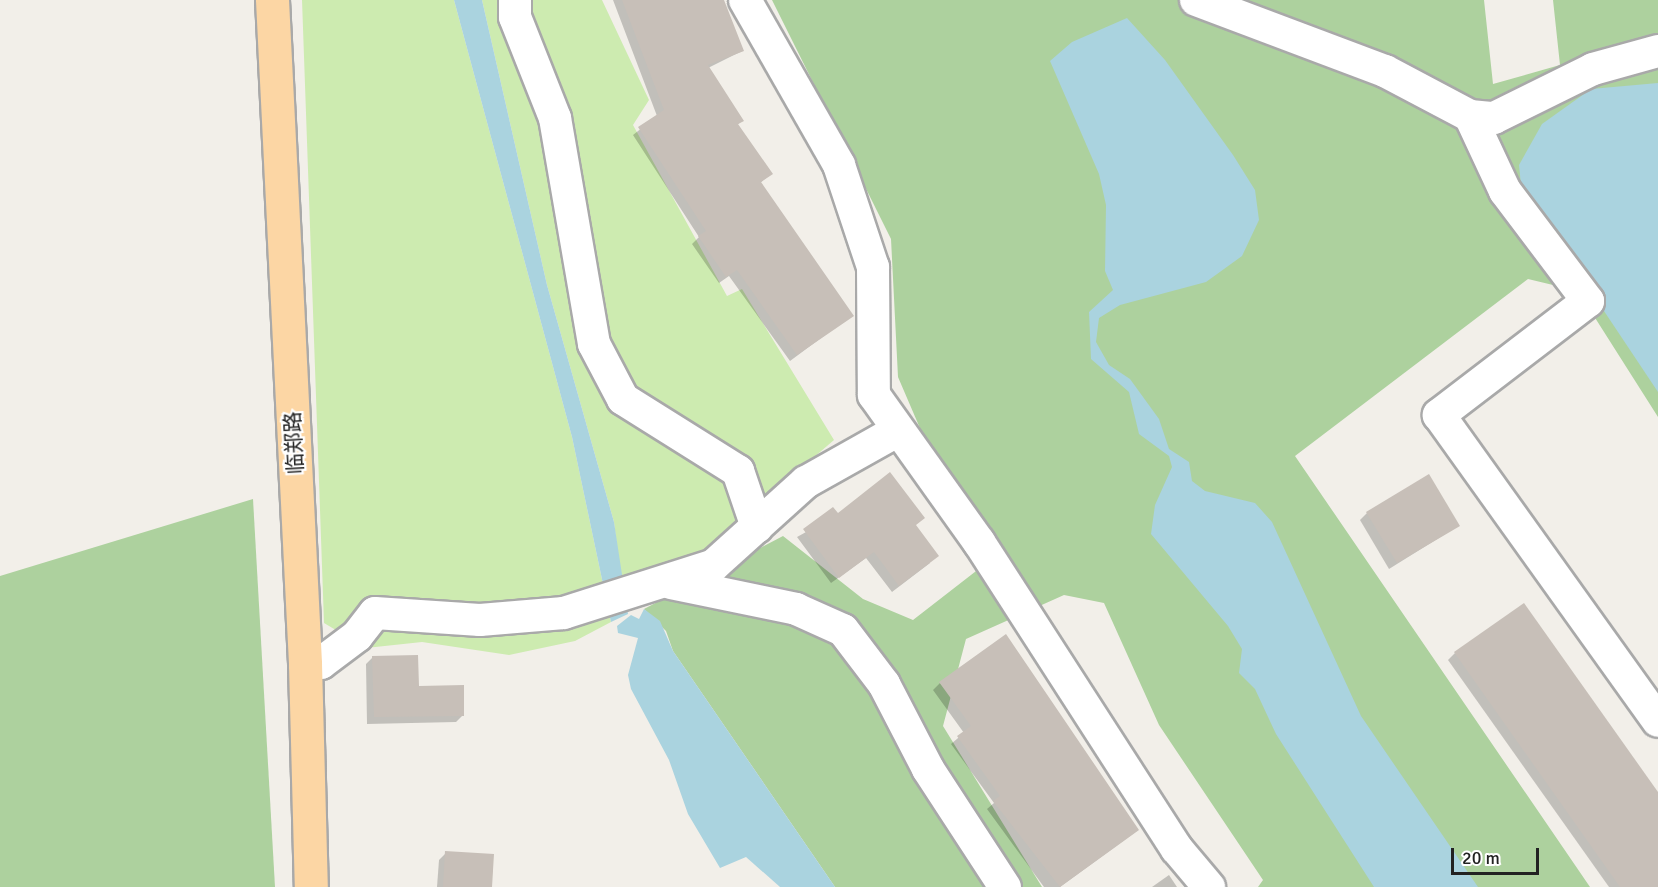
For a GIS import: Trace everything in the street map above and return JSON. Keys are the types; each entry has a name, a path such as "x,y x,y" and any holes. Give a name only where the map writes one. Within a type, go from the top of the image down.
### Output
{"main road":[{"name":"临郑路","path":"272,0 305,664 311,887"}],"lane":[{"path":"515,0 515,16 555,118 594,344 623,399 738,471 757,527"},
{"path":"745,0 839,165 873,267 874,395 897,431 979,543 1178,849 1209,887"},
{"path":"1196,0 1385,71 1470,116 1494,118 1593,69 1658,51"},
{"path":"1470,116 1505,190 1588,301 1438,415 1658,721"},
{"path":"305,664 321,663 357,636 375,613 480,620 564,613 667,583 714,565 806,482 897,431"},
{"path":"667,583 796,609 843,630 884,684 928,769 1005,887"}],"green space":[{"path":"302,0 454,0 572,437 611,622 575,641 509,655 422,642 366,648 324,623"},
{"path":"482,0 602,0 649,100 633,125 727,296 742,289 834,440 687,566 621,582 614,522 547,285"},
{"path":"772,0 1484,0 1493,84 1560,65 1553,0 1658,0 1658,417 1578,291 1528,279 1295,456 1590,887 1258,887 1263,880 1159,725 1104,603 1064,595 966,639 943,726 1042,887 835,887 673,651 666,631 644,609 783,536 863,599 913,620 980,568 898,377 891,239"},
{"path":"253,499 275,887 0,887 0,576"}],"water":[{"path":"454,0 482,0 547,285 614,522 628,614 611,622 572,437"},
{"path":"1127,18 1165,60 1233,155 1255,190 1259,220 1242,256 1206,282 1120,305 1099,318 1096,342 1109,365 1130,379 1159,419 1169,449 1189,462 1192,481 1205,491 1255,503 1272,522 1361,716 1478,887 1374,887 1276,734 1255,689 1239,673 1242,649 1228,626 1151,534 1155,505 1172,467 1169,456 1139,434 1129,392 1091,359 1089,312 1113,290 1105,271 1106,205 1099,174 1050,61 1072,42"},
{"path":"1658,83 1658,392 1532,203 1521,185 1519,165 1542,124 1591,89"},
{"path":"644,609 660,621 673,651 835,887 780,887 746,857 720,868 688,814 669,760 631,689 628,675 638,638 618,633 617,626 631,615 639,619"}],"building":[{"path":"622,0 724,0 744,51 708,65 744,121 738,124 773,174 761,182 854,316 797,355 737,270 726,277 698,236 706,231 638,127 664,110"},
{"path":"890,472 925,518 916,525 939,556 899,586 874,552 839,578 803,529 833,507 838,513"},
{"path":"1429,474 1460,526 1397,563 1366,512"},
{"path":"1524,603 1658,792 1658,887 1620,887 1454,652"},
{"path":"1006,634 1139,830 1060,887 993,801 1000,796 957,736 971,726 939,682"},
{"path":"418,655 419,686 464,685 464,716 374,717 372,656"},
{"path":"445,851 494,854 492,887 443,887"}]}
